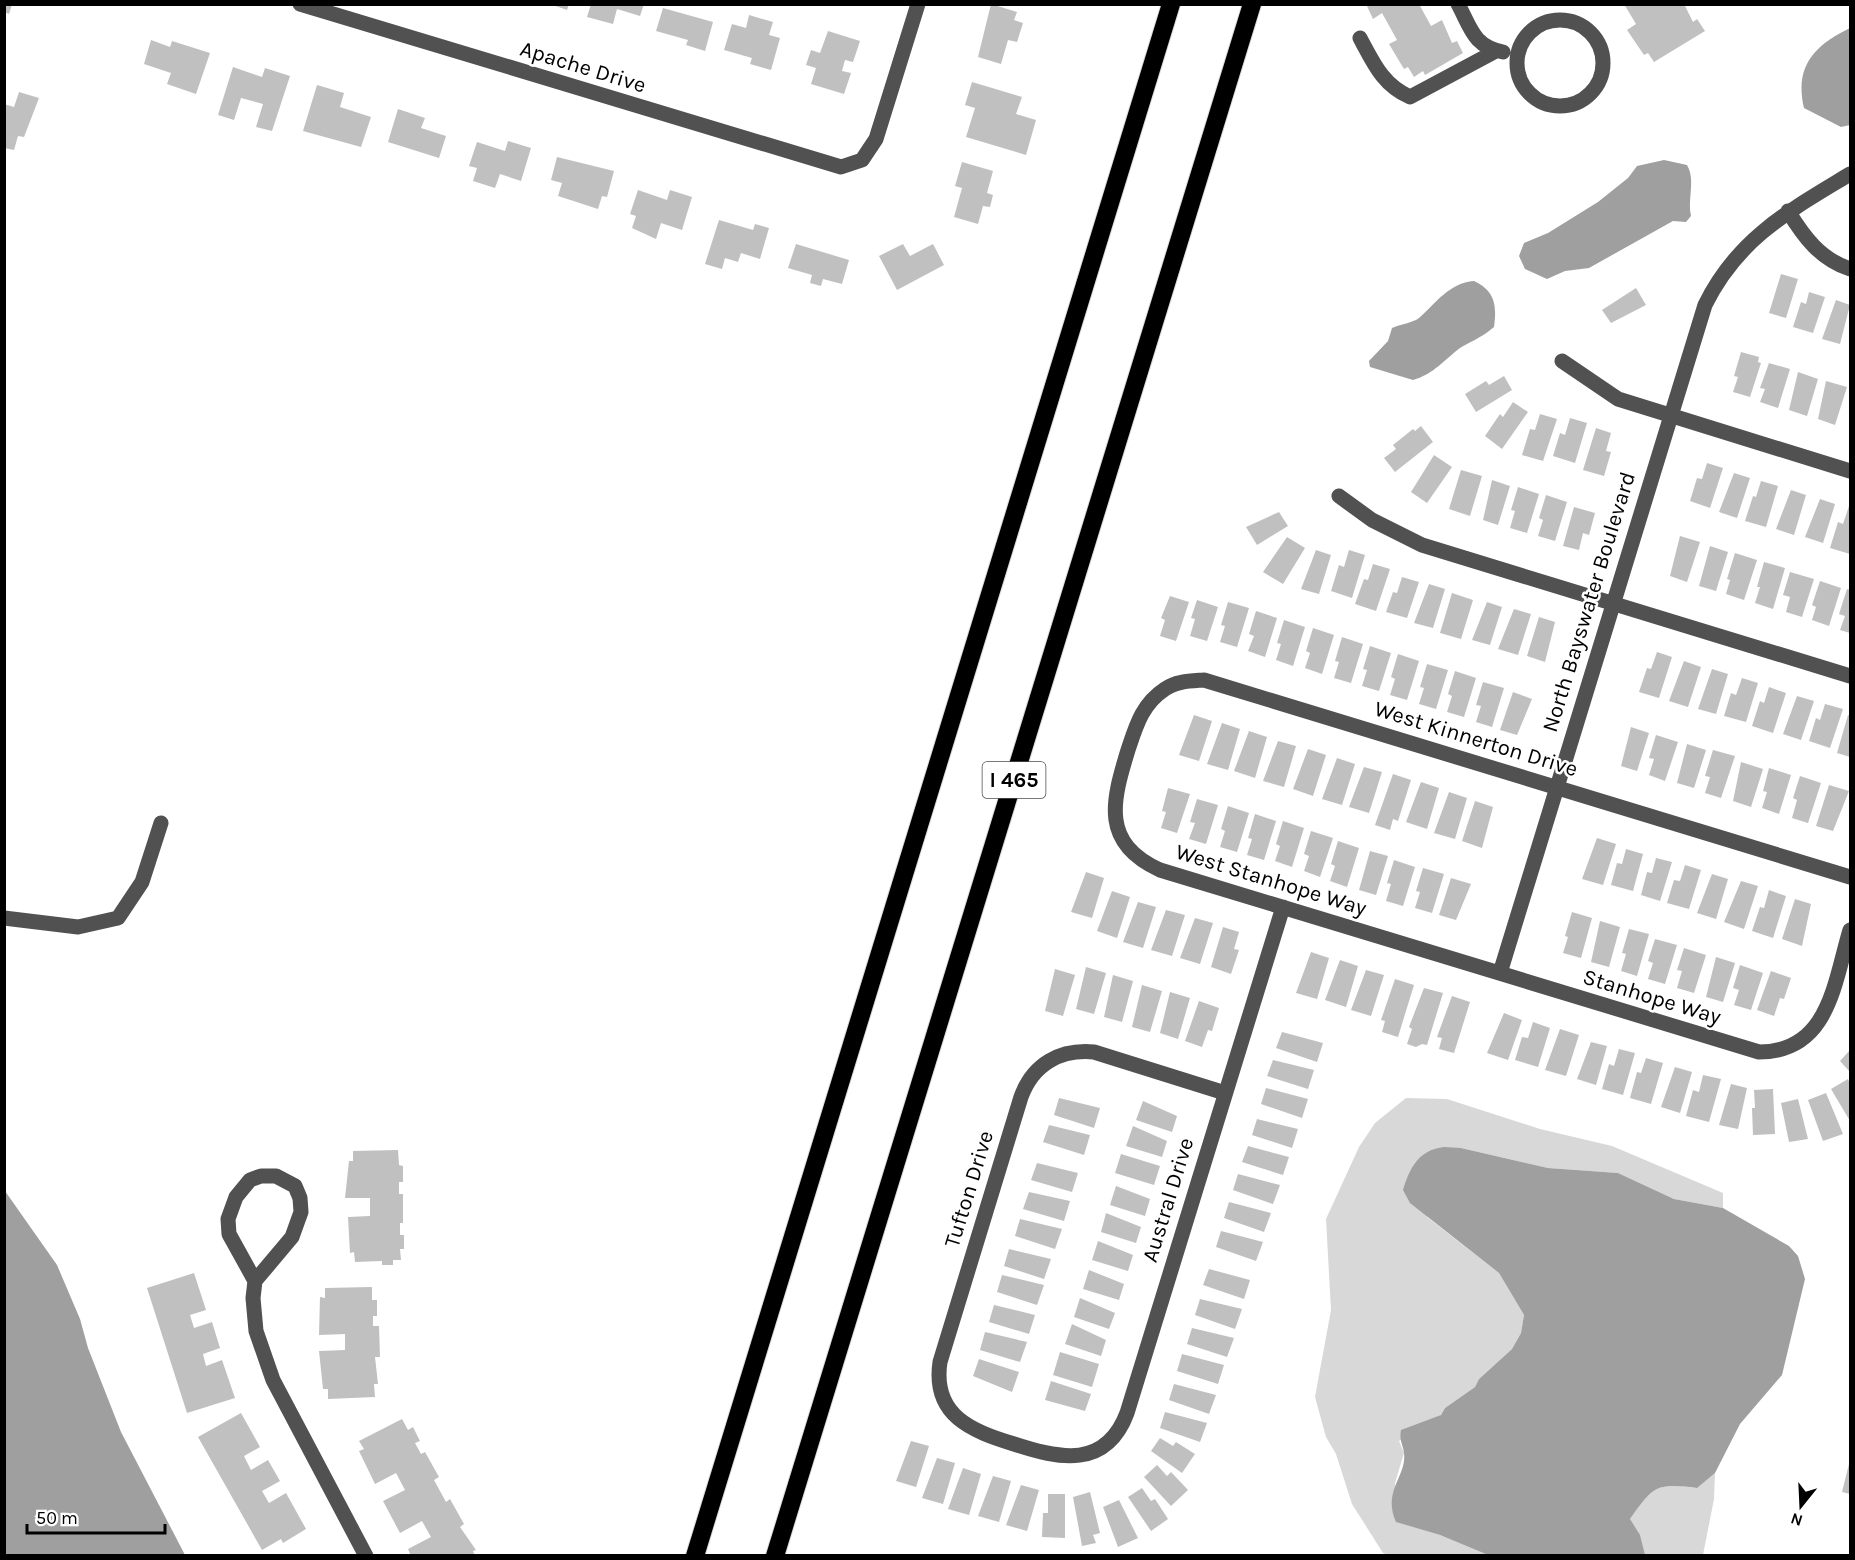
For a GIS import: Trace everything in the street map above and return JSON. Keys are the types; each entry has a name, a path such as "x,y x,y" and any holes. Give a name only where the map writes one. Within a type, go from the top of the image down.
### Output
{"highway":[{"path":"695,1556 1171,4"},
{"name":"I 465","path":"775,1556 1252,4"}],"street":[{"name":"Apache Drive","path":"300,4 833,166 854,165 866,157 876,140 918,4"},
{"path":"1458,4 1474,37 1481,45 1517,55"},
{"path":"1559,12 1586,29 1596,39 1602,52 1603,66 1600,80 1593,92 1582,101 1569,106 1555,106 1541,102 1521,83 1517,69 1517,55 1523,41 1532,30 1559,12"},
{"path":"1360,39 1381,77 1392,88 1410,97 1496,51"},
{"name":"North Bayswater Boulevard","path":"1500,973 1701,314 1717,283 1742,249 1788,211 1851,174"},
{"path":"1788,211 1805,239 1819,253 1851,269"},
{"path":"1562,361 1618,399 1851,471"},
{"path":"1339,496 1372,520 1422,545 1851,676"},
{"name":"West Kinnerton Drive","path":"1126,756 1139,718 1155,696 1170,686 1204,680 1851,877"},
{"name":"West Stanhope Way","path":"1126,756 1115,794 1114,812 1119,833 1129,849 1160,870 1500,973"},
{"path":"4,918 78,927 118,918 142,882 160,822"},
{"name":"Austral Drive","path":"1048,1455 1073,1457 1091,1452 1107,1443 1122,1424 1283,907"},
{"name":"Stanhope Way","path":"1500,973 1748,1050 1772,1052 1791,1047 1814,1031 1825,1014 1851,930"},
{"name":"Tufton Drive","path":"1048,1455 978,1433 962,1423 946,1404 939,1381 942,1355 1025,1085 1037,1070 1052,1059 1081,1051 1094,1052 1225,1093"},
{"path":"255,1281 230,1234 228,1219 236,1197 250,1180 261,1176 276,1176 290,1182 298,1191 300,1218 292,1237 255,1281 253,1298 256,1331 273,1380 366,1556"}],"shaded area":[{"path":"1850,28 1850,125 1841,127 1804,108 1802,80 1810,59 1817,50"},
{"path":"1664,160 1687,165 1690,171 1691,216 1686,222 1673,221 1589,268 1565,271 1547,279 1525,269 1519,256 1524,243 1548,233 1598,202 1628,178 1637,166"},
{"path":"1474,281 1486,289 1493,300 1495,305 1494,327 1460,348 1433,370 1413,380 1370,367 1369,361 1388,341 1392,328 1416,320 1450,290"},
{"path":"1406,1098 1447,1099 1540,1129 1612,1146 1723,1193 1723,1208 1674,1199 1618,1173 1548,1168 1461,1148 1427,1217 1499,1273 1524,1315 1521,1333 1512,1349 1479,1379 1475,1387 1445,1408 1441,1415 1399,1441 1404,1453 1395,1483 1397,1522 1440,1535 1488,1555 1391,1556 1383,1553 1352,1504 1336,1454 1326,1437 1315,1397 1331,1310 1326,1219 1359,1147 1375,1123"},
{"path":"1444,1147 1461,1148 1548,1168 1618,1173 1674,1199 1723,1208 1789,1246 1798,1256 1805,1279 1782,1375 1740,1424 1715,1473 1697,1488 1672,1486 1657,1489 1638,1508 1630,1519 1640,1535 1645,1555 1488,1555 1440,1535 1396,1522 1392,1511 1392,1501 1404,1461 1401,1430 1441,1415 1445,1408 1475,1387 1479,1379 1512,1349 1521,1333 1524,1315 1499,1273 1410,1203 1403,1190 1412,1167 1417,1161 1428,1152"},
{"path":"5,1191 57,1265 80,1319 88,1348 121,1432 185,1555 5,1555"},
{"path":"1715,1473 1714,1499 1703,1555 1645,1555 1630,1519 1645,1500 1651,1493 1663,1487 1696,1488"}],"building":[{"path":"4,4 12,4 9,14 4,12"},
{"path":"550,4 569,4 567,10"},
{"path":"591,4 644,4 640,16 617,9 613,24 587,17"},
{"path":"991,4 1017,12 1014,20 1023,23 1017,42 1008,40 1001,64 978,57"},
{"path":"1366,4 1419,4 1431,26 1442,20 1452,43 1457,41 1463,53 1425,75 1423,71 1414,77 1408,67 1404,69 1389,44 1397,40 1382,13 1373,19"},
{"path":"1624,4 1684,4 1693,22 1697,19 1705,31 1654,62 1648,53 1644,55 1627,30 1636,24"},
{"path":"663,8 713,22 705,51 686,45 688,40 656,31"},
{"path":"749,15 773,22 769,35 780,38 771,70 750,64 752,58 724,50 732,24 746,28"},
{"path":"828,31 860,41 853,62 845,60 842,71 851,73 844,94 811,84 816,68 806,65 811,50 820,53"},
{"path":"151,40 170,47 172,41 210,53 196,94 167,84 171,73 144,64"},
{"path":"233,67 262,77 265,68 290,76 272,131 256,127 263,104 241,98 234,120 218,115"},
{"path":"972,82 1022,97 1016,114 1036,120 1026,155 966,137 975,108 965,105"},
{"path":"317,85 344,93 340,107 371,117 361,147 303,131"},
{"path":"19,92 39,98 24,137 18,136 14,150 4,148 4,104 14,107"},
{"path":"398,109 425,118 421,128 446,136 439,158 388,142"},
{"path":"508,141 531,148 521,181 500,174 495,188 473,181 477,168 469,166 477,142 505,151"},
{"path":"557,157 614,171 607,197 602,196 598,209 558,196 562,183 551,180"},
{"path":"962,162 993,171 987,193 993,195 990,207 983,206 978,224 954,217 962,188 955,186"},
{"path":"638,190 667,200 670,190 692,197 682,230 661,223 656,239 632,228 636,216 630,214"},
{"path":"719,220 753,230 755,224 769,228 760,259 741,253 738,262 725,258 722,269 705,264"},
{"path":"796,244 849,260 842,284 823,279 821,286 810,283 812,275 788,268"},
{"path":"903,244 910,256 933,244 944,265 897,290 879,256"},
{"path":"1781,274 1798,279 1786,318 1769,313"},
{"path":"1636,288 1646,305 1611,323 1602,310"},
{"path":"1809,292 1825,297 1813,333 1793,327 1801,302 1806,304"},
{"path":"1836,300 1850,305 1840,344 1822,339"},
{"path":"1741,352 1759,357 1758,362 1761,363 1750,397 1733,392 1738,377 1734,376"},
{"path":"1769,363 1790,369 1778,408 1760,402 1765,389 1760,388"},
{"path":"1798,372 1818,379 1807,416 1789,410"},
{"path":"1504,376 1512,390 1476,412 1465,394 1486,381 1489,385"},
{"path":"1826,381 1847,387 1835,425 1818,419"},
{"path":"1513,402 1528,412 1502,449 1485,436 1500,414 1503,417"},
{"path":"1540,414 1557,419 1543,461 1522,455 1530,429 1535,430"},
{"path":"1570,418 1587,423 1575,463 1553,456 1560,433 1565,435"},
{"path":"1421,426 1433,442 1395,472 1384,458 1396,449 1393,445 1413,429 1415,431"},
{"path":"1596,428 1611,433 1606,451 1611,452 1604,476 1583,470"},
{"path":"1434,455 1452,467 1427,503 1411,492"},
{"path":"1707,463 1723,468 1710,508 1690,501 1697,478 1702,479"},
{"path":"1461,470 1482,476 1470,516 1449,509"},
{"path":"1734,473 1750,478 1737,518 1719,512"},
{"path":"1492,480 1510,486 1498,525 1483,520"},
{"path":"1761,481 1778,486 1766,527 1745,521 1753,496 1756,497"},
{"path":"1518,487 1539,494 1527,533 1510,528 1515,511 1511,510"},
{"path":"1791,490 1806,495 1794,535 1776,529"},
{"path":"1546,495 1567,502 1555,541 1538,536 1543,520 1539,518"},
{"path":"1820,499 1835,504 1823,543 1805,537"},
{"path":"1849,506 1850,554 1830,548 1838,522 1843,524"},
{"path":"1574,507 1595,513 1589,535 1583,533 1579,550 1563,546"},
{"path":"1279,512 1288,526 1257,545 1246,527"},
{"path":"1680,536 1700,542 1687,582 1670,576"},
{"path":"1287,537 1305,548 1283,584 1263,572"},
{"path":"1710,546 1728,552 1716,591 1699,586"},
{"path":"1316,550 1331,555 1319,594 1301,589"},
{"path":"1349,550 1365,555 1352,598 1331,591 1339,565 1344,567"},
{"path":"1735,553 1757,560 1744,600 1726,594 1730,580 1727,579"},
{"path":"1764,562 1785,568 1773,609 1755,603"},
{"path":"1373,564 1390,569 1376,611 1355,604 1364,579 1368,580"},
{"path":"1790,572 1814,579 1802,617 1786,612 1790,597 1783,595"},
{"path":"1402,577 1419,582 1407,618 1386,612 1393,592 1397,593"},
{"path":"1820,581 1841,588 1829,626 1812,620 1816,607 1812,605"},
{"path":"1429,584 1445,589 1433,628 1414,623"},
{"path":"1847,589 1850,590 1850,633 1840,630 1845,616 1839,614"},
{"path":"1452,593 1473,600 1461,639 1440,633"},
{"path":"1170,596 1189,602 1176,641 1160,636 1165,620 1161,618"},
{"path":"1197,600 1218,607 1207,641 1190,636 1195,619 1191,618"},
{"path":"1228,602 1249,608 1237,647 1220,642 1225,626 1221,625"},
{"path":"1487,602 1502,607 1490,645 1472,640"},
{"path":"1514,609 1531,614 1518,655 1498,649"},
{"path":"1256,611 1277,618 1265,657 1248,651 1254,636 1249,634"},
{"path":"1539,617 1555,622 1545,662 1527,656"},
{"path":"1284,620 1305,627 1293,666 1276,660 1281,644 1277,643"},
{"path":"1313,628 1334,635 1322,674 1305,668 1310,653 1306,651"},
{"path":"1342,637 1363,644 1351,683 1334,678 1339,662 1335,661"},
{"path":"1370,646 1391,653 1379,691 1362,686 1367,670 1363,669"},
{"path":"1657,652 1672,657 1659,698 1639,692 1647,668 1651,669"},
{"path":"1398,654 1419,661 1407,700 1390,695 1395,679 1391,677"},
{"path":"1684,661 1701,667 1688,707 1669,701"},
{"path":"1427,664 1448,670 1436,709 1419,704 1424,688 1420,687"},
{"path":"1712,669 1728,674 1716,714 1698,709"},
{"path":"1455,671 1476,678 1464,717 1447,712 1452,696 1448,694"},
{"path":"1742,678 1758,683 1746,722 1724,716 1731,693 1736,695"},
{"path":"1483,682 1504,688 1492,727 1476,722 1481,706 1476,705"},
{"path":"1769,687 1786,693 1773,733 1752,726 1760,701 1764,703"},
{"path":"1513,692 1532,699 1517,735 1500,730"},
{"path":"1797,696 1814,701 1801,740 1783,734"},
{"path":"1825,704 1843,709 1830,748 1809,741 1816,718 1820,720"},
{"path":"1194,715 1212,721 1199,761 1179,755"},
{"path":"1848,715 1850,716 1850,757 1837,753"},
{"path":"1222,723 1240,729 1228,770 1207,764"},
{"path":"1631,727 1649,733 1637,771 1621,766"},
{"path":"1249,731 1267,737 1255,778 1234,771"},
{"path":"1656,735 1678,742 1665,781 1649,775 1654,759 1649,758"},
{"path":"1278,741 1296,746 1284,787 1263,781"},
{"path":"1687,744 1706,750 1694,788 1677,783"},
{"path":"1308,749 1326,755 1313,796 1293,789"},
{"path":"1713,750 1735,756 1721,798 1705,793 1710,777 1705,776"},
{"path":"1337,758 1355,764 1342,805 1322,799"},
{"path":"1741,762 1763,769 1751,807 1733,801"},
{"path":"1364,767 1382,772 1369,813 1349,807"},
{"path":"1769,768 1791,775 1779,814 1762,808 1767,792 1763,791"},
{"path":"1393,774 1411,780 1398,821 1393,819 1390,830 1375,825"},
{"path":"1800,776 1821,783 1808,823 1792,818 1797,800 1793,798"},
{"path":"1421,782 1439,788 1427,829 1406,822"},
{"path":"1829,785 1849,791 1833,831 1816,826"},
{"path":"1168,788 1190,794 1177,833 1161,828 1166,812 1162,811"},
{"path":"1449,792 1467,798 1455,839 1434,833"},
{"path":"1197,799 1218,805 1206,844 1189,839 1195,823 1190,822"},
{"path":"1475,801 1493,807 1482,848 1462,841"},
{"path":"1228,806 1249,813 1237,852 1220,847 1225,831 1221,829"},
{"path":"1255,814 1276,821 1264,860 1247,855 1252,839 1248,838"},
{"path":"1283,821 1304,828 1292,867 1275,861 1280,846 1276,844"},
{"path":"1311,831 1333,838 1320,877 1304,871 1309,856 1304,854"},
{"path":"1597,838 1616,844 1603,885 1582,879"},
{"path":"1338,841 1359,848 1347,887 1330,881 1335,866 1331,864"},
{"path":"1626,849 1643,854 1633,891 1611,885 1617,863 1622,864"},
{"path":"1370,851 1388,856 1376,895 1359,890"},
{"path":"1656,858 1672,862 1660,901 1641,895 1647,872 1652,873"},
{"path":"1394,860 1415,867 1403,906 1386,901 1391,884 1387,883"},
{"path":"1685,865 1701,870 1689,909 1667,903 1674,880 1680,881"},
{"path":"1423,868 1444,874 1432,913 1415,908 1420,892 1416,891"},
{"path":"1086,872 1104,878 1092,918 1071,912"},
{"path":"1712,874 1728,879 1716,919 1697,913"},
{"path":"1451,878 1471,884 1456,920 1439,915"},
{"path":"1741,881 1758,886 1744,929 1724,922"},
{"path":"1769,890 1786,896 1773,938 1752,931 1760,907 1764,908"},
{"path":"1112,891 1130,897 1117,938 1097,931"},
{"path":"1795,899 1811,904 1802,946 1782,939"},
{"path":"1138,902 1156,907 1143,948 1123,942"},
{"path":"1166,910 1185,915 1172,956 1151,950"},
{"path":"1572,912 1592,918 1581,958 1563,953"},
{"path":"1195,918 1213,923 1200,964 1180,958"},
{"path":"1600,921 1620,927 1609,967 1591,962"},
{"path":"1223,927 1239,932 1234,949 1239,950 1231,974 1211,967"},
{"path":"1629,929 1649,934 1637,976 1621,971 1626,954 1622,953"},
{"path":"1655,939 1677,945 1665,984 1648,979 1653,963 1648,961"},
{"path":"1684,948 1706,955 1694,993 1677,988 1682,971 1677,970"},
{"path":"1311,952 1329,958 1317,999 1296,993"},
{"path":"1716,957 1735,963 1723,1002 1706,997"},
{"path":"1340,960 1358,966 1346,1007 1325,1000"},
{"path":"1740,965 1763,973 1751,1010 1734,1005 1739,990 1733,988"},
{"path":"1086,967 1106,973 1094,1014 1076,1009"},
{"path":"1055,969 1075,975 1063,1016 1045,1011"},
{"path":"1366,970 1384,975 1371,1016 1351,1010"},
{"path":"1771,971 1791,978 1784,999 1780,998 1774,1016 1757,1010"},
{"path":"1113,975 1133,981 1122,1022 1104,1017"},
{"path":"1395,979 1414,985 1398,1037 1382,1032 1385,1021 1381,1020"},
{"path":"1142,985 1162,991 1150,1032 1132,1027"},
{"path":"1424,988 1443,993 1427,1045 1422,1044 1416,1047 1407,1044 1412,1029 1409,1027"},
{"path":"1170,992 1190,998 1178,1039 1160,1033"},
{"path":"1452,996 1470,1002 1454,1053 1439,1049 1442,1038 1437,1037"},
{"path":"1199,1001 1219,1008 1212,1031 1208,1030 1202,1047 1185,1041"},
{"path":"1504,1013 1522,1020 1508,1060 1487,1053"},
{"path":"1533,1022 1550,1028 1538,1067 1515,1060 1522,1037 1528,1038"},
{"path":"1560,1029 1579,1035 1566,1076 1545,1070"},
{"path":"1282,1032 1323,1043 1317,1062 1276,1048"},
{"path":"1591,1042 1607,1046 1596,1085 1577,1079"},
{"path":"1619,1049 1635,1053 1623,1095 1602,1089 1609,1064 1614,1066"},
{"path":"1850,1050 1850,1072 1840,1061"},
{"path":"1646,1058 1663,1063 1651,1104 1630,1098 1637,1072 1641,1073"},
{"path":"1273,1060 1314,1070 1308,1089 1267,1076"},
{"path":"1675,1067 1692,1072 1680,1113 1661,1107"},
{"path":"1703,1075 1721,1079 1709,1122 1686,1116 1693,1090 1699,1092"},
{"path":"1848,1079 1850,1084 1850,1121 1831,1089"},
{"path":"1731,1084 1747,1088 1738,1129 1719,1125"},
{"path":"1266,1088 1308,1099 1302,1118 1261,1104"},
{"path":"1773,1089 1775,1134 1753,1135 1754,1090"},
{"path":"1826,1093 1843,1134 1823,1141 1808,1100"},
{"path":"1059,1098 1100,1108 1094,1128 1054,1115"},
{"path":"1798,1099 1808,1139 1789,1142 1781,1103"},
{"path":"1143,1101 1177,1116 1172,1132 1136,1120"},
{"path":"1257,1119 1298,1129 1292,1148 1252,1135"},
{"path":"1049,1125 1090,1135 1084,1155 1043,1142"},
{"path":"1133,1126 1167,1141 1162,1157 1126,1146"},
{"path":"1248,1146 1289,1157 1283,1175 1242,1162"},
{"path":"398,1150 399,1165 403,1166 403,1182 399,1182 399,1194 403,1194 403,1223 400,1223 400,1235 404,1235 404,1249 400,1249 401,1260 393,1260 393,1265 382,1265 382,1261 355,1262 354,1252 350,1253 348,1217 370,1216 370,1198 345,1198 349,1161 353,1161 353,1151"},
{"path":"1121,1154 1160,1166 1154,1185 1115,1173"},
{"path":"1037,1163 1078,1173 1072,1192 1031,1180"},
{"path":"1238,1174 1280,1185 1273,1204 1233,1190"},
{"path":"1116,1186 1150,1199 1145,1216 1110,1205"},
{"path":"1029,1192 1070,1201 1064,1221 1023,1209"},
{"path":"1229,1202 1271,1213 1264,1232 1224,1218"},
{"path":"1106,1213 1141,1227 1136,1243 1101,1232"},
{"path":"1020,1219 1062,1229 1055,1249 1015,1236"},
{"path":"1221,1231 1263,1242 1256,1261 1216,1247"},
{"path":"1098,1241 1133,1255 1128,1271 1092,1260"},
{"path":"1009,1249 1051,1259 1044,1279 1004,1266"},
{"path":"1209,1269 1250,1280 1244,1299 1203,1285"},
{"path":"1089,1270 1124,1284 1119,1300 1083,1289"},
{"path":"194,1273 206,1310 190,1315 194,1328 212,1322 220,1348 203,1354 206,1366 222,1360 235,1398 187,1413 147,1288"},
{"path":"1002,1275 1044,1285 1037,1305 997,1292"},
{"path":"372,1287 372,1300 377,1300 377,1316 373,1316 373,1326 379,1326 380,1357 375,1357 378,1384 374,1384 375,1397 328,1399 328,1389 323,1389 319,1351 345,1350 345,1334 319,1335 320,1297 325,1298 325,1288"},
{"path":"1080,1298 1115,1313 1109,1329 1074,1317"},
{"path":"1200,1299 1242,1309 1235,1329 1195,1315"},
{"path":"994,1305 1035,1315 1029,1334 989,1322"},
{"path":"1072,1324 1106,1340 1101,1356 1065,1344"},
{"path":"1192,1328 1234,1338 1227,1357 1187,1344"},
{"path":"985,1332 1027,1342 1020,1362 980,1350"},
{"path":"1060,1352 1099,1364 1092,1387 1053,1375"},
{"path":"1182,1354 1224,1365 1218,1384 1177,1371"},
{"path":"979,1359 1019,1372 1012,1392 973,1376"},
{"path":"1051,1381 1091,1394 1085,1411 1045,1400"},
{"path":"1174,1384 1216,1395 1209,1414 1169,1400"},
{"path":"1165,1412 1207,1423 1200,1442 1160,1428"},
{"path":"241,1413 260,1447 244,1456 251,1470 268,1460 280,1481 262,1491 269,1503 286,1493 306,1529 283,1543 281,1539 262,1550 198,1437"},
{"path":"402,1419 408,1430 413,1427 420,1441 415,1443 421,1454 425,1452 439,1477 434,1480 446,1502 450,1499 464,1524 460,1527 476,1550 473,1551 475,1556 411,1556 408,1549 431,1537 422,1521 400,1533 383,1501 405,1490 396,1473 375,1484 359,1451 364,1449 359,1441"},
{"path":"1160,1438 1173,1446 1176,1442 1195,1454 1182,1473 1151,1451"},
{"path":"911,1441 929,1446 916,1487 896,1481"},
{"path":"937,1458 955,1463 943,1504 922,1498"},
{"path":"1850,1460 1850,1494 1842,1492"},
{"path":"1157,1465 1167,1476 1171,1472 1188,1490 1171,1506 1144,1477"},
{"path":"963,1468 981,1474 969,1515 948,1509"},
{"path":"993,1476 1011,1481 999,1522 978,1516"},
{"path":"1021,1485 1039,1490 1027,1531 1006,1525"},
{"path":"1142,1488 1151,1501 1155,1499 1168,1519 1151,1531 1128,1497"},
{"path":"1090,1492 1100,1533 1093,1535 1096,1543 1082,1546 1073,1497"},
{"path":"1048,1494 1065,1494 1065,1538 1042,1537 1043,1513 1048,1513"},
{"path":"1119,1500 1138,1538 1118,1547 1103,1507"}]}
